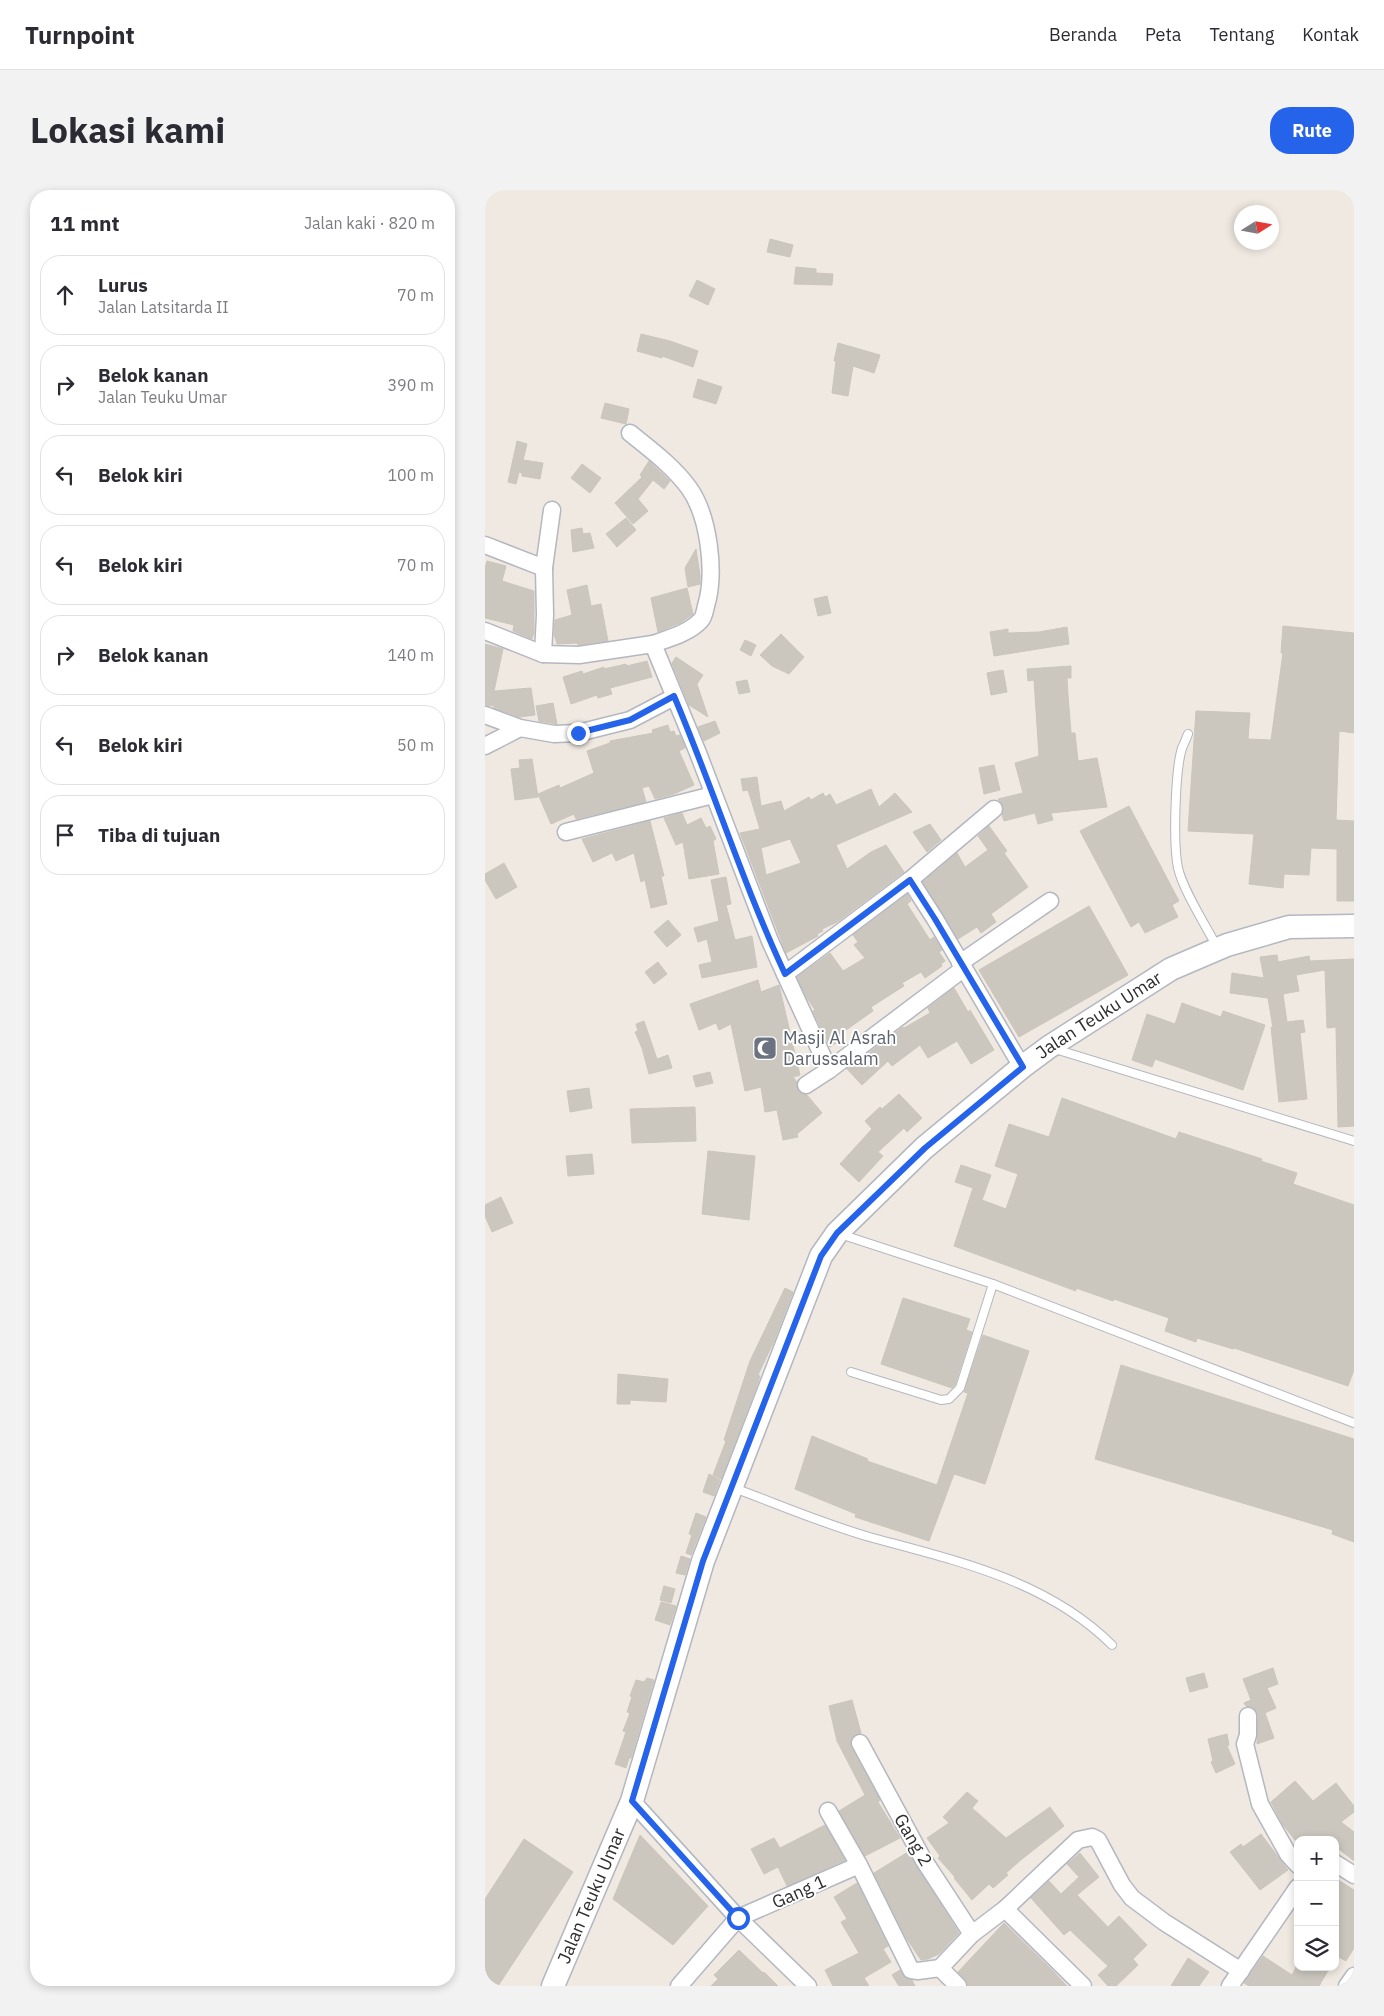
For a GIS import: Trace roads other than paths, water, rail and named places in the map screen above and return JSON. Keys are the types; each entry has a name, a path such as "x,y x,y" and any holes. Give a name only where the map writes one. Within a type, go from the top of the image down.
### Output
{"main road":[{"name":"Jalan Teuku Umar","path":"553,1986 632,1801 703,1561 821,1256 837,1233 925,1148 1023,1067 1049,1047 1171,969 1218,949 1289,927 1354,926"}],"street":[{"path":"485,631 543,654 579,655 653,644 682,633 702,619 710,593 711,552 702,516 690,489 667,464 630,433"},
{"path":"543,654 545,615 544,568 552,510"},
{"path":"485,545 544,568"},
{"path":"653,644 769,941 829,1070"},
{"path":"485,715 520,728 554,734 578,733 630,720 674,696"},
{"path":"485,746 520,728"},
{"path":"566,832 713,795"},
{"path":"785,974 910,880 994,809"},
{"path":"910,880 1023,1067"},
{"path":"806,1085 829,1070 962,966 1050,901"},
{"path":"1248,1716 1245,1744 1258,1798 1288,1854 1294,1861"},
{"name":"Gang 2","path":"860,1743 923,1859 973,1934"},
{"path":"632,1801 738,1918 807,1986"},
{"path":"828,1811 859,1865 911,1970 940,1968 973,1934 1005,1909 1078,1840 1092,1837 1098,1840 1122,1885 1132,1898 1163,1922 1241,1971"},
{"name":"Gang 1","path":"738,1918 859,1865"},
{"path":"1339,1866 1354,1875"},
{"path":"1230,1986 1294,1894"},
{"path":"1005,1909 1083,1986"},
{"path":"679,1986 738,1918"},
{"path":"940,1968 958,1986"},
{"path":"1347,1986 1354,1976"}],"lane":[{"path":"1188,734 1182,749 1179,773 1176,830 1177,860 1184,883 1218,949"},
{"path":"1049,1047 1354,1141"},
{"path":"837,1233 993,1284 1354,1423"},
{"path":"851,1372 941,1400 949,1399 959,1388 993,1284"},
{"path":"732,1487 871,1537 927,1551 1009,1579 1066,1608 1095,1628 1112,1645"}],"place":[{"name":"Masji Al Asrah Darussalam","path":"765,1048"}]}
